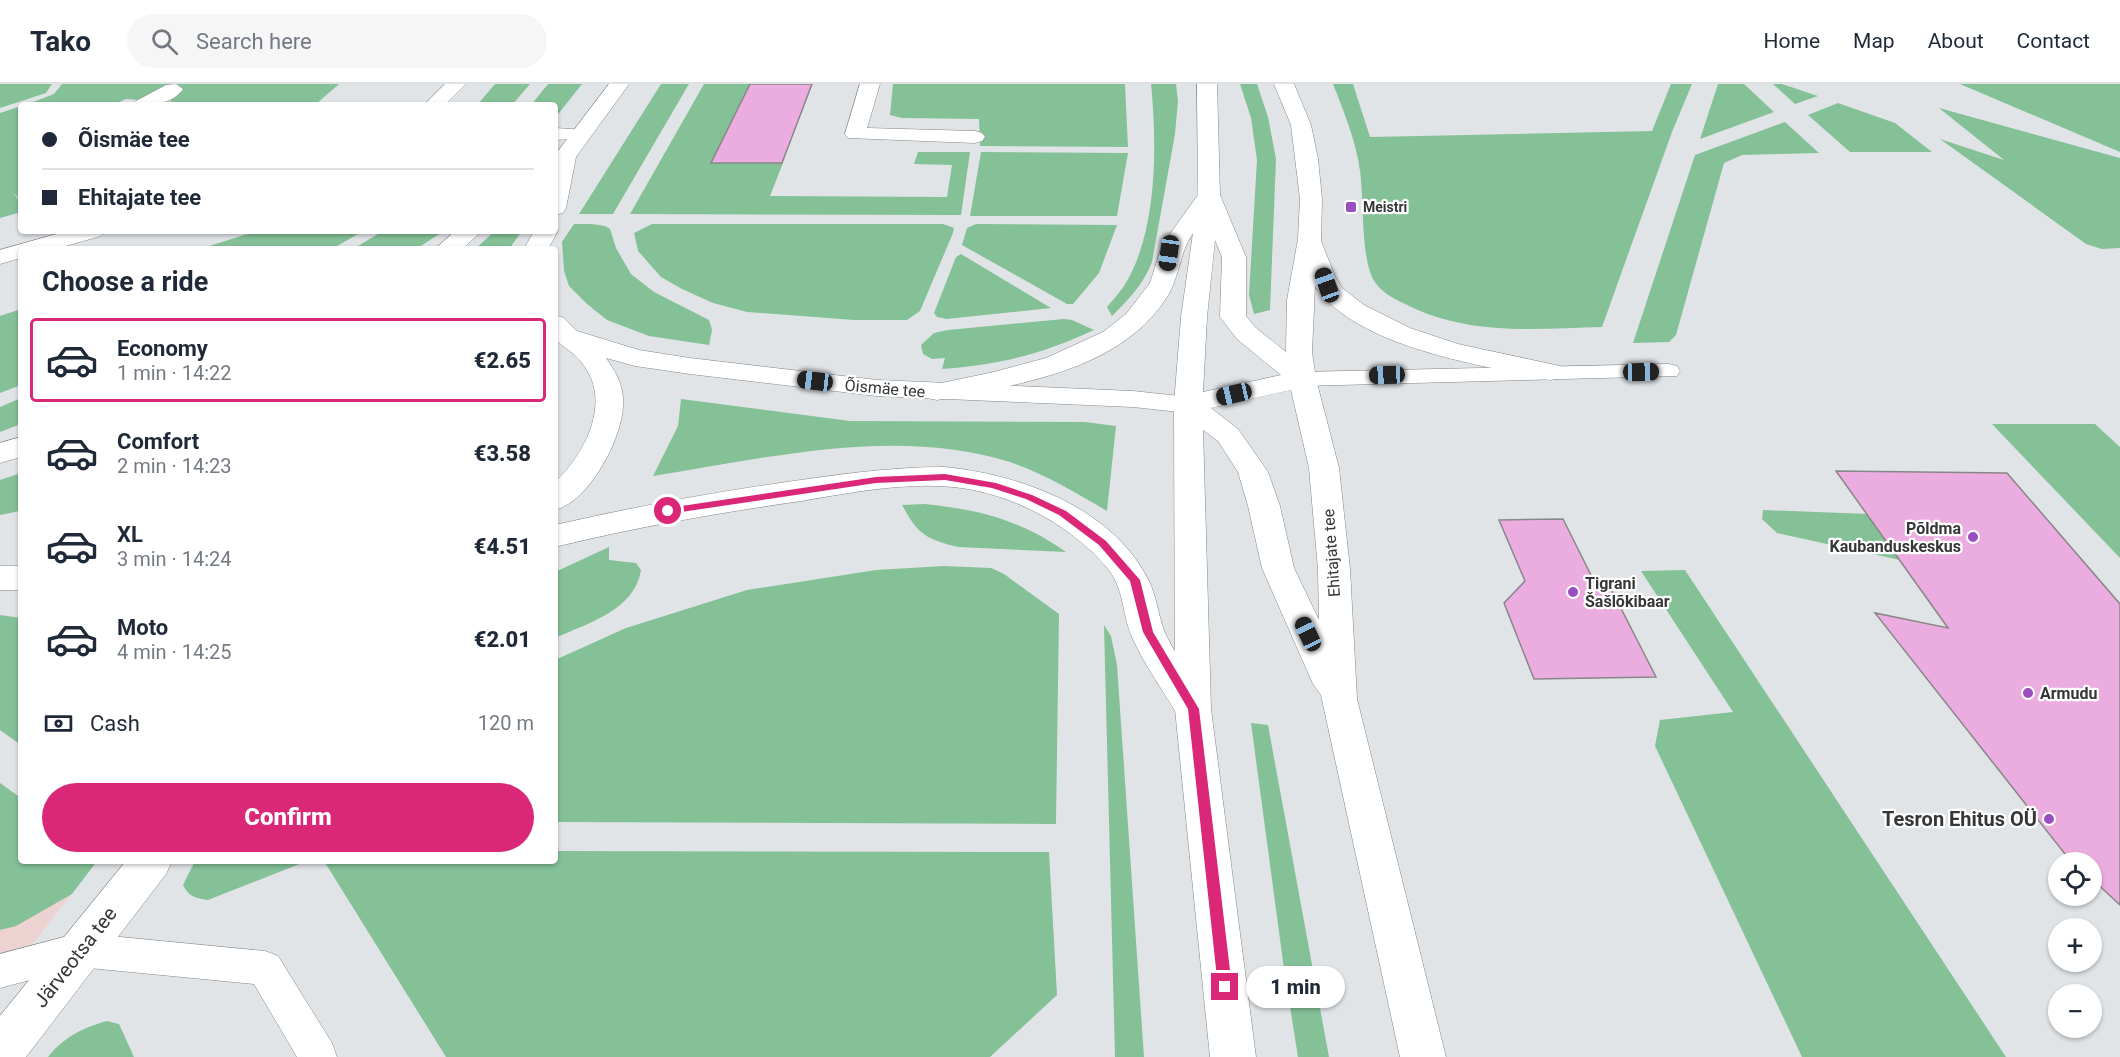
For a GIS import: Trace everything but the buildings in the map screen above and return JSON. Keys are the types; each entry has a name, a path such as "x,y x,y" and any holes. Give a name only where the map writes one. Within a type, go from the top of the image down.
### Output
{"main road":[{"path":"437,102 456,84"},
{"path":"558,180 560,161 619,84"},
{"path":"870,84 855,134 975,137"},
{"path":"1207,84 1209,195 1194,317 1188,404 1193,709 1233,1057"},
{"name":"Ehitajate tee","path":"1284,84 1301,125 1311,199 1310,239 1300,300 1299,352 1302,379 1324,468 1334,569 1339,699 1423,1057"},
{"path":"149,102 173,89"},
{"path":"558,134 581,134"},
{"path":"1209,195 1234,256 1233,318 1246,333 1302,379"},
{"path":"937,392 999,380 1053,364 1119,332 1139,317 1153,299 1166,278 1169,253 1209,195"},
{"path":"40,246 82,234"},
{"path":"451,246 466,234"},
{"path":"1310,239 1327,285 1339,299 1372,321 1399,334 1446,349 1550,372"},
{"path":"0,257 18,252"},
{"path":"558,497 585,468 599,445 608,422 611,401 608,382 599,364 586,349 559,330"},
{"name":"Õismäe tee","path":"559,330 635,358 878,388 937,392 1133,399 1188,404 1302,379"},
{"path":"1188,404 1228,435 1253,472 1264,506 1278,568 1339,699"},
{"path":"0,454 18,447"},
{"path":"558,535 683,508 876,480 945,477 993,485 1029,497 1062,513 1102,543 1118,559 1135,580 1148,632 1193,709"},
{"path":"0,578 18,578"},
{"name":"Järveotsa tee","path":"0,1053 149,864"}],"lane":[{"path":"1302,379 1669,371"},
{"path":"0,971 79,950 265,968 318,1057"}],"shaded area":[{"path":"0,783 18,796 18,864 95,864 0,987"}],"green space":[{"path":"0,84 52,84 46,93 0,108"},
{"path":"62,84 339,84 318,102 170,102 183,90 163,88 138,100 126,99 120,102 33,102 54,94"},
{"path":"495,84 530,84 515,102 480,102"},
{"path":"548,84 582,84 558,114 558,102 533,102"},
{"path":"661,84 689,84 613,214 579,214"},
{"path":"704,84 750,84 712,163 783,163 770,196 947,197 952,165 914,164 918,152 970,152 961,215 630,214"},
{"path":"893,84 1125,84 1128,147 980,146 979,119 902,118 890,115"},
{"path":"1151,84 1176,84 1178,101 1175,134 1152,262 1140,285 1112,316 1107,307 1124,286 1135,264 1149,214 1154,160"},
{"path":"1240,84 1257,84 1268,117 1276,159 1270,310 1254,314 1249,295 1257,160 1251,118"},
{"path":"1333,84 1353,84 1370,137 1652,131 1671,84 1692,84 1672,132 1602,327 1527,329 1477,326 1429,314 1400,302 1383,291 1373,279 1366,257 1361,183 1356,149"},
{"path":"1718,84 1744,84 1774,112 1700,139"},
{"path":"1773,84 1782,84 1818,96 1795,104"},
{"path":"1960,84 2120,84 2120,152"},
{"path":"1838,103 1895,123 1932,152 1850,152 1808,115"},
{"path":"18,107 18,198 13,192 18,200 18,213 0,218 0,113"},
{"path":"1939,108 2120,158 2120,248 2102,249 2086,244 1940,139 2004,160"},
{"path":"1785,122 1819,153 1742,155 1724,163 1676,335 1669,342 1633,343 1695,155"},
{"path":"981,152 1128,153 1117,216 970,216"},
{"path":"574,224 592,224 610,229 616,248 631,274 654,292 709,320 712,330 709,345 649,336 607,320 587,304 569,286 564,271 562,242"},
{"path":"652,224 943,224 954,228 920,311 907,320 854,320 747,312 713,303 682,289 661,277 638,251 634,233"},
{"path":"976,224 1117,225 1099,273 1073,304 1067,304 962,245 967,228"},
{"path":"248,234 358,234 337,246 210,246"},
{"path":"378,234 439,234 421,246 358,246"},
{"path":"492,234 520,234 511,246 478,246"},
{"path":"961,254 1051,308 946,319 937,317 934,313 956,257"},
{"path":"18,310 18,386 0,393 0,316"},
{"path":"1072,320 1094,330 1057,346 1020,357 982,365 942,369 945,358 932,359 923,354 921,345 934,333 948,330"},
{"path":"18,399 18,425 0,432 0,407"},
{"path":"681,399 850,421 1085,422 1116,426 1107,511 1048,478 1010,462 966,452 922,446 877,446 786,454 653,476 678,426"},
{"path":"1992,424 2095,424 2120,447 2120,558"},
{"path":"18,474 18,511 0,515 0,480"},
{"path":"925,504 999,518 1032,532 1066,552 958,547 938,541 918,529 902,505"},
{"path":"1763,510 1868,514 1900,560 1777,533 1762,519"},
{"path":"609,547 609,560 636,563 641,570 637,584 620,605 595,620 558,637 558,571"},
{"path":"944,566 991,568 1004,574 1059,614 1056,824 558,822 558,659 626,628 747,590 876,570"},
{"path":"1685,570 2006,1057 1802,1057 1655,746 1660,720 1733,712 1641,571"},
{"path":"0,615 18,618 18,743 0,730"},
{"path":"1104,625 1111,636 1117,665 1144,1057 1115,1057"},
{"path":"1251,723 1268,725 1329,1057 1298,1057"},
{"path":"0,783 18,796 18,864 95,864 72,894 16,926 0,930"},
{"path":"558,851 1049,852 1057,995 990,1057 446,1057 326,864 558,864"},
{"path":"194,864 299,864 208,900 193,896 183,885"},
{"path":"107,1021 119,1024 134,1057 48,1057 74,1034"}],"place":[{"name":"Meistri","path":"1351,207"},
{"name":"Põldma Kaubanduskeskus","path":"1973,537"},
{"name":"Tigrani Šašlõkibaar","path":"1573,592"},
{"name":"Armudu","path":"2028,693"},
{"name":"Tesron Ehitus OÜ","path":"2049,819"}],"route":[{"path":"668,511 876,480 945,477 993,485 1029,497 1062,513 1102,543 1135,580 1148,632 1193,709 1225,987"}]}
